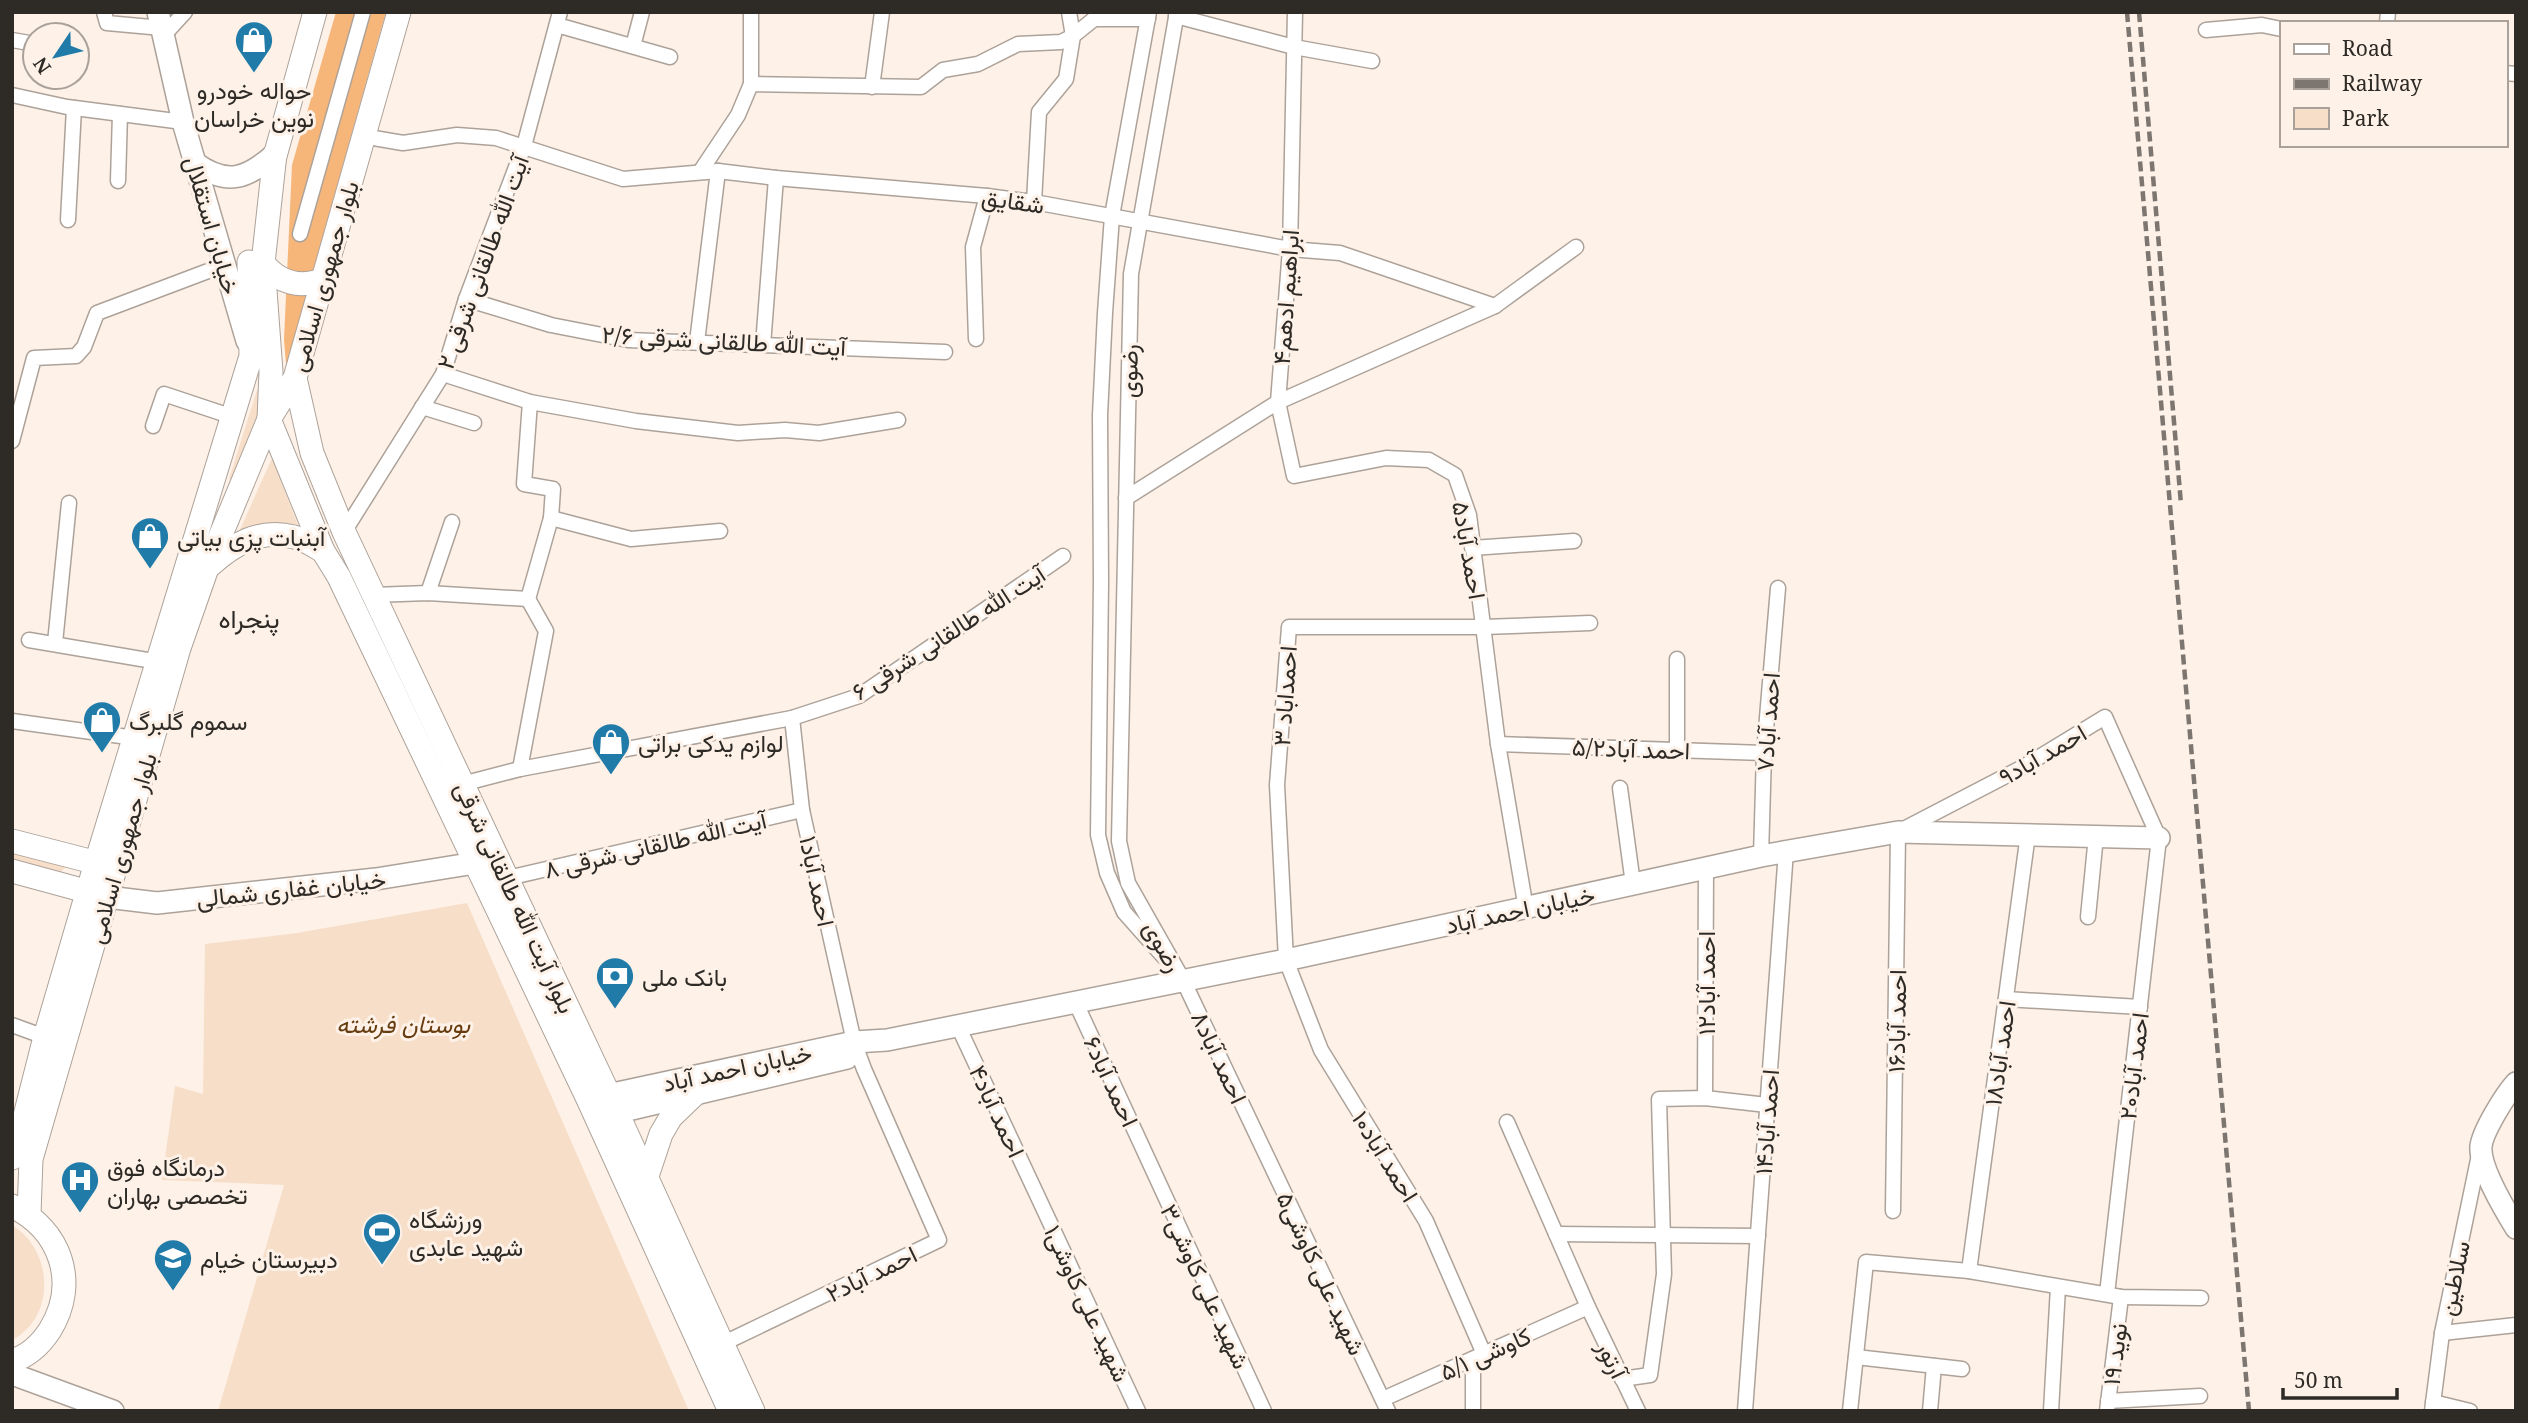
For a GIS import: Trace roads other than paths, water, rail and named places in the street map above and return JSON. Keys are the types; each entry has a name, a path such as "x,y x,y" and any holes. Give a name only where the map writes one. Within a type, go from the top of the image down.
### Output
{"main road":[{"name":"بلوار جمهوری اسلامی","path":"21,1210 31,1159 64,1041 135,738 251,356 248,264 314,12"},
{"name":"بلوار جمهوری اسلامی","path":"106,865 207,568 270,419 295,378 399,12"},
{"name":"خیابان استقلال","path":"161,25 183,122 251,356"},
{"path":"195,163 212,176 235,177 258,170 275,154"},
{"path":"270,419 271,372 263,263 275,154"},
{"path":"263,263 274,275 289,283 307,285 324,279"},
{"name":"بلوار آیت الله طالقانی شرقی","path":"295,378 312,453 345,532 508,878 730,1411"},
{"name":"بلوار آیت الله طالقانی شرقی","path":"270,419 323,551 339,577 475,863 603,1106 646,1179 753,1411"},
{"path":"207,568 232,546 262,535 294,537 323,551"},
{"name":"خیابان احمد آباد","path":"603,1106 696,1093 887,1040 1286,960 1786,851 1898,832 2159,838"},
{"path":"12,841 106,865"},
{"path":"54,884 63,880 68,872 69,864 65,856"},
{"name":"خیابان غفاری شمالی","path":"98,895 157,903 376,879 475,863"},
{"path":"12,871 98,895"},
{"name":"بلوار جمهوری اسلامی","path":"12,1158 46,1037 98,895"},
{"name":"خیابان احمد آباد","path":"603,1106 856,1049"},
{"path":"2516,1083 2502,1098 2481,1147 2491,1184 2516,1228"},
{"path":"646,1179 661,1134 671,1117 696,1093"},
{"path":"12,1362 43,1340 58,1316 65,1289 61,1260 49,1235 21,1210"},
{"path":"12,1374 114,1411"}],"street":[{"path":"104,12 107,23 161,25 185,12"},
{"path":"300,234 363,12"},
{"path":"633,46 642,12"},
{"path":"701,172 738,115 751,85 751,12"},
{"path":"872,87 882,12"},
{"path":"1034,202 1039,112 1066,79 1073,36 1069,12"},
{"name":"ابراهیم ادهم۴","path":"1278,402 1290,249 1296,12"},
{"path":"1177,14 1294,47 1372,61"},
{"name":"رضوی","path":"1177,14 1131,274 1119,841 1128,883 1183,979"},
{"path":"751,85 921,87 943,70 978,64 1018,44 1061,42 1094,19 1148,16"},
{"name":"رضوی","path":"1148,16 1112,216 1100,415 1098,835 1107,873 1124,912 1183,979"},
{"path":"559,18 670,57"},
{"name":"آیت الله طالقانی شرقی ۲","path":"345,532 443,374 466,299 524,146 559,18"},
{"path":"2206,30 2262,24 2280,29"},
{"path":"12,95 74,108 183,122"},
{"path":"68,220 74,108"},
{"path":"118,181 120,114"},
{"name":"شقایق","path":"362,136 403,143 457,135 496,138 623,179 718,171 1034,202 1290,249 1340,253 1495,306"},
{"path":"697,342 718,171"},
{"path":"763,345 776,178"},
{"path":"976,339 973,247 987,196"},
{"path":"1126,498 1278,402 1495,306 1576,247"},
{"path":"12,441 34,358 76,356 84,347 97,313 224,265"},
{"name":"آیت الله طالقانی شرقی ۲/۶","path":"466,299 551,325 628,340 945,352"},
{"path":"443,374 530,402 636,421 738,433 785,430 819,433 898,420"},
{"path":"153,426 164,394 233,417"},
{"path":"520,769 546,631 528,599 551,518 553,489 524,484 530,402"},
{"name":"احمد آباد۵","path":"1278,402 1294,476 1386,458 1429,460 1455,475 1469,515 1498,744 1526,909"},
{"path":"422,407 474,423"},
{"path":"55,643 69,503"},
{"path":"551,518 631,539 720,531"},
{"path":"428,593 452,522"},
{"path":"1472,548 1574,541"},
{"name":"آیت الله طالقانی شرقی ۶","path":"463,784 520,769 792,718 859,696 1063,556"},
{"name":"احمد آباد۷","path":"1761,856 1764,752 1778,588"},
{"path":"373,595 428,593 528,599"},
{"path":"1483,627 1590,623"},
{"name":"احمداباد ۳","path":"1286,960 1277,785 1289,627 1483,627"},
{"path":"29,640 159,662"},
{"path":"1677,659 1677,748"},
{"name":"احمد آباد۹","path":"1898,832 2023,767 2105,717 2159,838"},
{"name":"احمد آباد۱","path":"792,718 802,810 856,1049"},
{"path":"12,722 135,738"},
{"name":"احمد آباد۵/۲","path":"1498,744 1764,752"},
{"path":"1620,788 1633,884"},
{"name":"آیت الله طالقانی شرقی ۸","path":"508,878 802,810"},
{"name":"احمد آباد۱۶","path":"1893,1211 1898,832"},
{"name":"احمد آباد۱۸","path":"1969,1271 2028,834"},
{"path":"2088,917 2096,836"},
{"name":"احمد آباد۲۰","path":"2114,1295 2140,1007 2159,838"},
{"name":"احمد آباد۱۴","path":"1745,1411 1786,851"},
{"name":"احمد آباد۱۲","path":"1705,1098 1706,868"},
{"name":"احمد آباد۱۰","path":"1286,960 1321,1050 1426,1222 1479,1356"},
{"name":"احمد آباد۸","path":"1183,979 1257,1135"},
{"path":"2006,999 2140,1007"},
{"name":"احمد آباد۶","path":"1075,1001 1148,1160"},
{"path":"12,1025 46,1037"},
{"name":"احمد آباد۴","path":"958,1026 1038,1196"},
{"name":"احمد آباد۲","path":"723,1344 939,1240 856,1049"},
{"path":"1622,1379 1650,1375 1664,1274 1659,1099 1705,1098 1768,1105"},
{"name":"آرتور","path":"1507,1122 1588,1307 1638,1411"},
{"name":"شهید علی کاوشی۵","path":"1257,1135 1385,1405"},
{"name":"سلاطین","path":"2432,1406 2442,1333 2481,1147"},
{"name":"شهید علی کاوشی۳","path":"1148,1160 1264,1411"},
{"name":"شهید علی کاوشی۱","path":"1038,1196 1138,1411"},
{"path":"1556,1234 1758,1236"},
{"path":"1850,1411 1866,1262 1969,1271 2114,1295 2200,1298"},
{"path":"2051,1411 2058,1287"},
{"name":"نوید ۱۹","path":"2108,1406 2114,1295"},
{"name":"کاوشی ۵/۱","path":"1385,1405 1479,1356 1588,1307"},
{"path":"2442,1333 2516,1325"},
{"path":"1473,1411 1479,1356"},
{"path":"1856,1357 1962,1369"},
{"path":"1930,1411 1934,1366"},
{"path":"2108,1406 2200,1396"},
{"path":"2432,1406 2470,1411"}],"railway":[{"path":"2127,12 2249,1411"},
{"path":"2139,12 2181,504"}],"place":[{"name":"حواله خودرو نوین خراسان","path":"254,74"},
{"name":"آبنبات پزی بیاتی","path":"150,570"},
{"name":"سموم گلبرگ","path":"102,754"},
{"name":"لوازم یدکی براتی","path":"611,776"},
{"name":"بانک ملی","path":"615,1010"},
{"name":"درمانگاه فوق تخصصی بهاران","path":"80,1214"},
{"name":"ورزشگاه شهید عابدی","path":"382,1266"},
{"name":"دبیرستان خیام","path":"173,1292"}],"district":[{"name":"پنجراه","path":"249,618"}],"park label":[{"name":"بوستان فرشته","path":"403,1023"}]}
